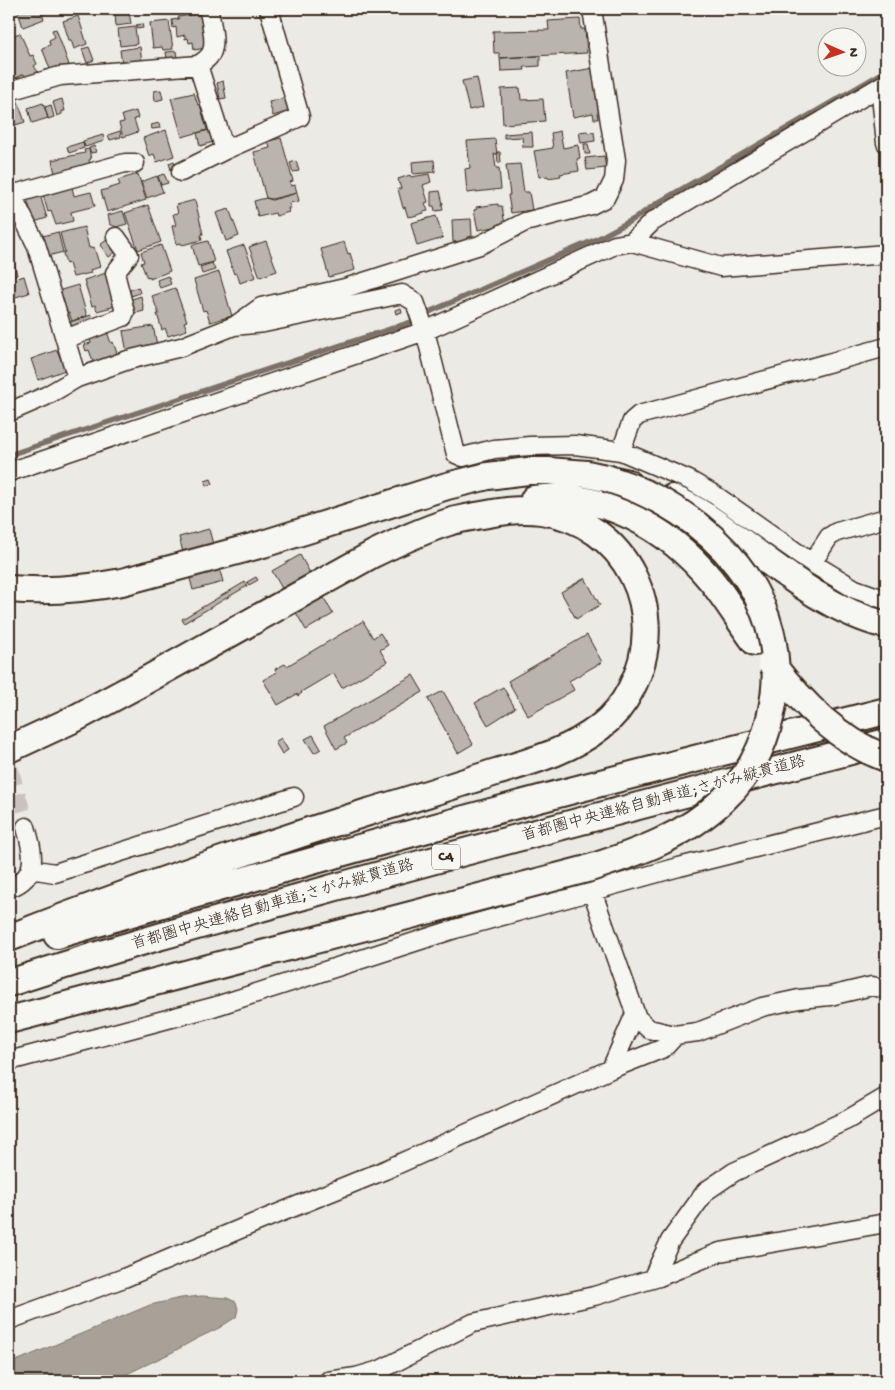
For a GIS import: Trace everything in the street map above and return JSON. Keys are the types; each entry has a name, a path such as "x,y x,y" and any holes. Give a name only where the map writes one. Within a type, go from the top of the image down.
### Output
{"highway":[{"path":"9,589 68,589 122,582 263,544 447,486 488,476 528,471 568,472 625,482 661,493 693,508 816,594 857,615 886,625"},
{"path":"9,1020 587,869 633,854 687,829 725,798 742,779 754,761 763,742 774,701 776,657 766,614 747,578 708,533 694,522 642,491 606,478"},
{"path":"9,749 141,683 373,554 400,541 451,521 498,506 554,498 588,501 619,510 652,528 684,551 711,581 787,683 819,717 856,745 886,758"},
{"path":"9,938 86,908 273,843 545,756 586,737 602,725 627,697 637,678 646,640 646,620 642,600 636,580 627,565 615,549 602,537 574,520 543,511 509,510 451,521"},
{"name":"首都圏中央連絡自動車道;さがみ縦貫道路","path":"9,950 206,891 404,836 584,787 886,711"},
{"name":"首都圏中央連絡自動車道;さがみ縦貫道路","path":"9,983 213,922 411,866 600,815 886,742"}],"street":[{"path":"181,172 225,150 300,117 269,9"},
{"path":"9,412 46,396 77,378 128,360 181,347 234,326 260,307 345,288 480,245 525,222 591,205 605,198 614,180 616,160 592,9"},
{"path":"9,91 60,76 198,65 207,60 212,52 213,39 209,11"},
{"path":"198,65 225,150"},
{"path":"632,242 652,222 883,85 886,143"},
{"path":"77,378 36,244 10,192 125,163 135,163"},
{"path":"65,339 123,317 125,312 116,273 129,255 116,237"},
{"path":"9,472 425,331 615,246 632,242 721,267 886,254"},
{"path":"234,326 264,323 402,294 415,302 425,331 456,454 463,457 494,449 575,445 621,451 689,480 716,495 812,563 855,589 886,600"},
{"path":"621,451 632,421 639,415 886,348"},
{"path":"812,563 829,537 837,532 886,518"},
{"path":"30,869 55,873 294,797"},
{"path":"9,1061 213,1007 455,929 735,853 886,815"},
{"path":"9,888 26,878 33,861 26,827"},
{"path":"592,891 637,1018 649,1029 676,1035 698,1032 762,1007 799,999 830,996 872,986 886,989"},
{"path":"611,1069 636,1014"},
{"path":"9,1320 124,1278 385,1170 611,1069 664,1048 676,1035"},
{"path":"652,1279 670,1241 706,1191 734,1172 847,1120 886,1097"},
{"path":"328,1381 380,1370 473,1323 594,1296 652,1279 720,1252 886,1223"}],"shaded area":[{"path":"202,1296 227,1298 236,1302 238,1309 236,1317 171,1353 112,1381 9,1381 9,1364 150,1305 181,1298"}],"building":[{"path":"17,9 40,9 44,19 23,27"},
{"path":"114,9 127,9 128,11 114,13"},
{"path":"129,12 131,24 116,26 115,14"},
{"path":"196,14 201,15 206,48 194,50 193,42 189,43 188,38 185,39 185,35 177,37 176,27 173,28 172,20"},
{"path":"78,16 87,44 74,49 63,21"},
{"path":"9,19 13,29 9,31"},
{"path":"580,19 581,29 585,29 587,53 500,58 499,53 494,53 493,31 549,30 548,21"},
{"path":"169,21 173,49 153,48 150,23"},
{"path":"142,24 143,28 137,29 136,25"},
{"path":"135,27 137,44 120,46 118,29"},
{"path":"56,29 69,65 50,69 42,48 50,45 49,40 55,37 52,30"},
{"path":"20,33 30,56 33,55 37,64 34,66 38,72 25,78 24,74 14,79 9,69 9,40 15,37 14,35"},
{"path":"89,47 94,60 87,63 82,49"},
{"path":"140,47 142,62 122,64 120,50"},
{"path":"176,51 177,58 167,59 166,52"},
{"path":"540,56 540,66 524,67 525,70 501,71 500,58"},
{"path":"593,68 601,113 597,113 598,119 594,119 593,113 573,117 566,73"},
{"path":"477,78 483,107 469,110 462,81"},
{"path":"223,81 226,98 220,99 217,83"},
{"path":"520,88 521,100 543,99 545,121 503,124 501,89"},
{"path":"161,90 163,99 155,101 154,91"},
{"path":"194,93 198,105 200,104 207,130 182,137 171,98"},
{"path":"16,96 25,122 9,127 9,98"},
{"path":"285,98 289,111 273,116 269,102"},
{"path":"62,99 65,111 62,111 62,114 57,116 53,102"},
{"path":"43,103 48,118 32,123 28,108"},
{"path":"51,105 54,117 48,119 45,107"},
{"path":"136,111 138,118 134,119 138,132 123,137 119,123 124,122 122,115"},
{"path":"159,123 160,128 152,129 151,125"},
{"path":"166,130 174,156 157,162 154,154 149,156 143,138"},
{"path":"210,130 213,142 200,146 197,133"},
{"path":"120,131 121,137 110,140 108,135"},
{"path":"560,131 563,148 578,145 580,158 577,159 579,171 548,178 548,176 539,177 534,151 553,148 551,133"},
{"path":"587,131 588,133 594,132 595,141 581,143 579,132"},
{"path":"532,132 533,147 523,147 522,137 504,138 504,134"},
{"path":"103,135 104,141 85,147 83,141"},
{"path":"281,138 293,181 290,182 291,186 295,185 297,193 272,199 266,198 254,152 270,148 268,141"},
{"path":"495,139 497,154 494,154 496,168 499,168 501,189 467,193 465,169 470,168 467,141"},
{"path":"83,142 84,148 69,153 67,147"},
{"path":"584,144 588,144 590,154 585,154"},
{"path":"94,146 96,152 91,153 89,148"},
{"path":"89,149 90,164 55,174 52,160 85,153 84,150"},
{"path":"497,152 500,152 501,162 498,163"},
{"path":"604,156 606,168 587,170 585,158"},
{"path":"434,160 435,172 413,174 412,162"},
{"path":"174,161 175,164 181,162 183,166 171,170 169,163"},
{"path":"296,161 299,171 293,172 290,163"},
{"path":"520,164 524,192 529,192 532,210 511,213 506,165"},
{"path":"138,174 146,200 107,212 101,191 120,185 118,180"},
{"path":"164,174 168,183 161,185 158,176"},
{"path":"429,174 431,182 423,185 428,202 425,203 428,211 408,217 405,207 403,208 398,189 401,189 398,179 410,175 411,177"},
{"path":"157,176 163,192 147,198 141,182"},
{"path":"72,187 74,196 91,192 95,206 71,212 73,221 56,225 51,211 48,212 43,195"},
{"path":"440,191 443,210 435,211 434,206 431,206 431,192"},
{"path":"297,193 299,201 289,203 291,208 288,208 289,212 276,216 275,213 258,217 254,201 266,198 272,200"},
{"path":"40,195 47,218 34,222 27,199"},
{"path":"195,200 203,234 201,235 202,240 182,245 181,243 176,244 172,226 176,225 173,214 178,213 176,205"},
{"path":"498,204 498,206 502,206 505,225 478,230 474,210 477,209 476,207"},
{"path":"148,205 161,242 138,250 125,213"},
{"path":"229,209 239,236 226,241 216,213"},
{"path":"123,211 127,224 116,227 110,224 108,215"},
{"path":"436,216 443,238 417,246 411,223"},
{"path":"471,219 472,236 468,237 468,241 453,242 452,220"},
{"path":"84,227 89,248 94,247 100,267 90,270 91,273 73,277 69,263 66,264 60,233"},
{"path":"58,232 63,252 48,256 43,236"},
{"path":"108,239 117,251 109,257 100,245"},
{"path":"208,241 214,262 198,266 192,245"},
{"path":"266,241 277,271 260,277 249,247"},
{"path":"344,242 348,254 350,253 355,270 329,277 321,249"},
{"path":"161,245 170,271 150,279 150,277 147,278 141,263 144,262 141,252"},
{"path":"244,245 256,277 240,283 237,273 234,274 226,251"},
{"path":"11,250 17,275 9,277 9,251"},
{"path":"212,263 215,270 202,274 200,267"},
{"path":"219,272 232,316 210,322 206,310 203,311 194,280"},
{"path":"106,273 116,306 97,311 95,305 92,306 84,280"},
{"path":"24,276 29,293 9,299 9,281"},
{"path":"168,276 171,284 160,288 157,280"},
{"path":"78,285 87,316 72,321 69,313 64,314 58,291"},
{"path":"138,287 140,293 131,296 130,290"},
{"path":"175,288 187,321 184,322 187,330 168,336 165,328 162,330 157,314 159,314 152,296"},
{"path":"141,296 144,311 132,314 129,300"},
{"path":"401,308 402,312 396,314 395,310"},
{"path":"91,315 93,323 73,330 70,322"},
{"path":"153,326 157,345 127,353 123,331"},
{"path":"107,332 118,356 94,364 89,350 86,351 84,345 91,343 88,336"},
{"path":"57,350 65,370 38,380 31,359"},
{"path":"211,479 213,484 206,486 205,481"},
{"path":"209,529 223,582 193,590 179,537"},
{"path":"300,555 333,614 306,630 272,571"},
{"path":"256,577 258,580 249,585 247,582"},
{"path":"585,578 600,605 576,619 561,592"},
{"path":"245,582 247,586 184,623 182,619"},
{"path":"363,621 373,638 380,633 388,645 380,650 387,662 342,688 333,673 301,692 298,696 297,694 278,705 263,680 277,672 275,669 285,664 287,666"},
{"path":"587,635 602,662 569,681 574,690 528,716 508,681"},
{"path":"413,675 423,692 344,738 347,743 336,749 324,726"},
{"path":"503,687 515,708 488,725 475,703"},
{"path":"443,691 473,744 458,753 428,699"},
{"path":"313,735 321,749 314,753 305,739"},
{"path":"281,738 288,750 282,754 275,742"}],"waterway":[{"path":"429,312 599,238 886,71"},
{"path":"9,455 411,322"}],"tunnel":[{"path":"9,768 26,827"}]}
